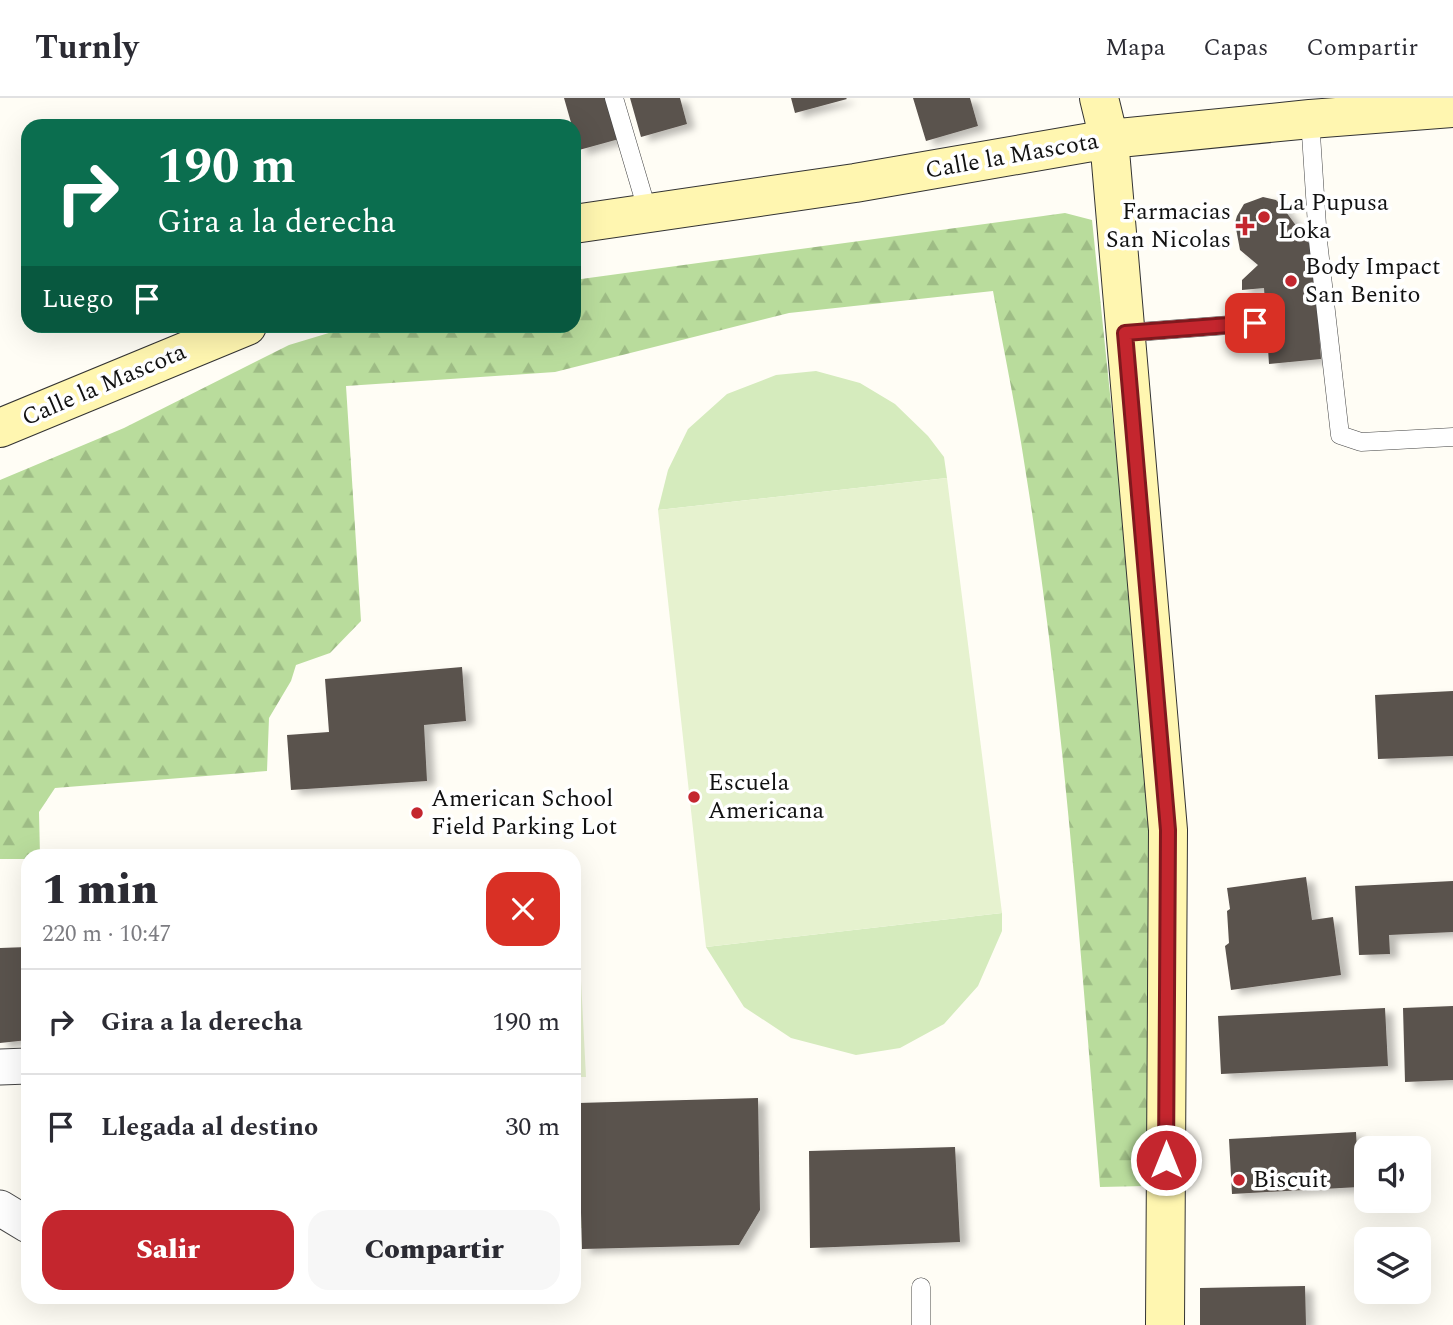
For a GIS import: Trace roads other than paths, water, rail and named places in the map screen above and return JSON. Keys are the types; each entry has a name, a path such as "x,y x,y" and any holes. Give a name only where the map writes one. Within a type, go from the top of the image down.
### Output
{"street":[{"path":"1099,98 1109,139 1168,830 1166,1325"},
{"name":"Calle la Mascota","path":"581,224 855,183 1109,139 1453,108"},
{"name":"Calle la Mascota","path":"0,428 230,333"},
{"path":"0,1068 21,1066"},
{"path":"0,1208 21,1221"}],"lane":[{"path":"614,98 648,213"},
{"path":"1310,119 1318,241 1340,435 1361,442 1453,437"},
{"path":"1125,333 1255,323"},
{"path":"921,1287 921,1325"}],"place":[{"name":"La Pupusa Loka","path":"1264,217"},
{"name":"Farmacias San Nicolas","path":"1245,226"},
{"name":"Body Impact San Benito","path":"1291,281"},
{"name":"Escuela Americana","path":"694,797"},
{"name":"American School Field Parking Lot","path":"417,813"},
{"name":"Biscuit","path":"1239,1180"}]}
